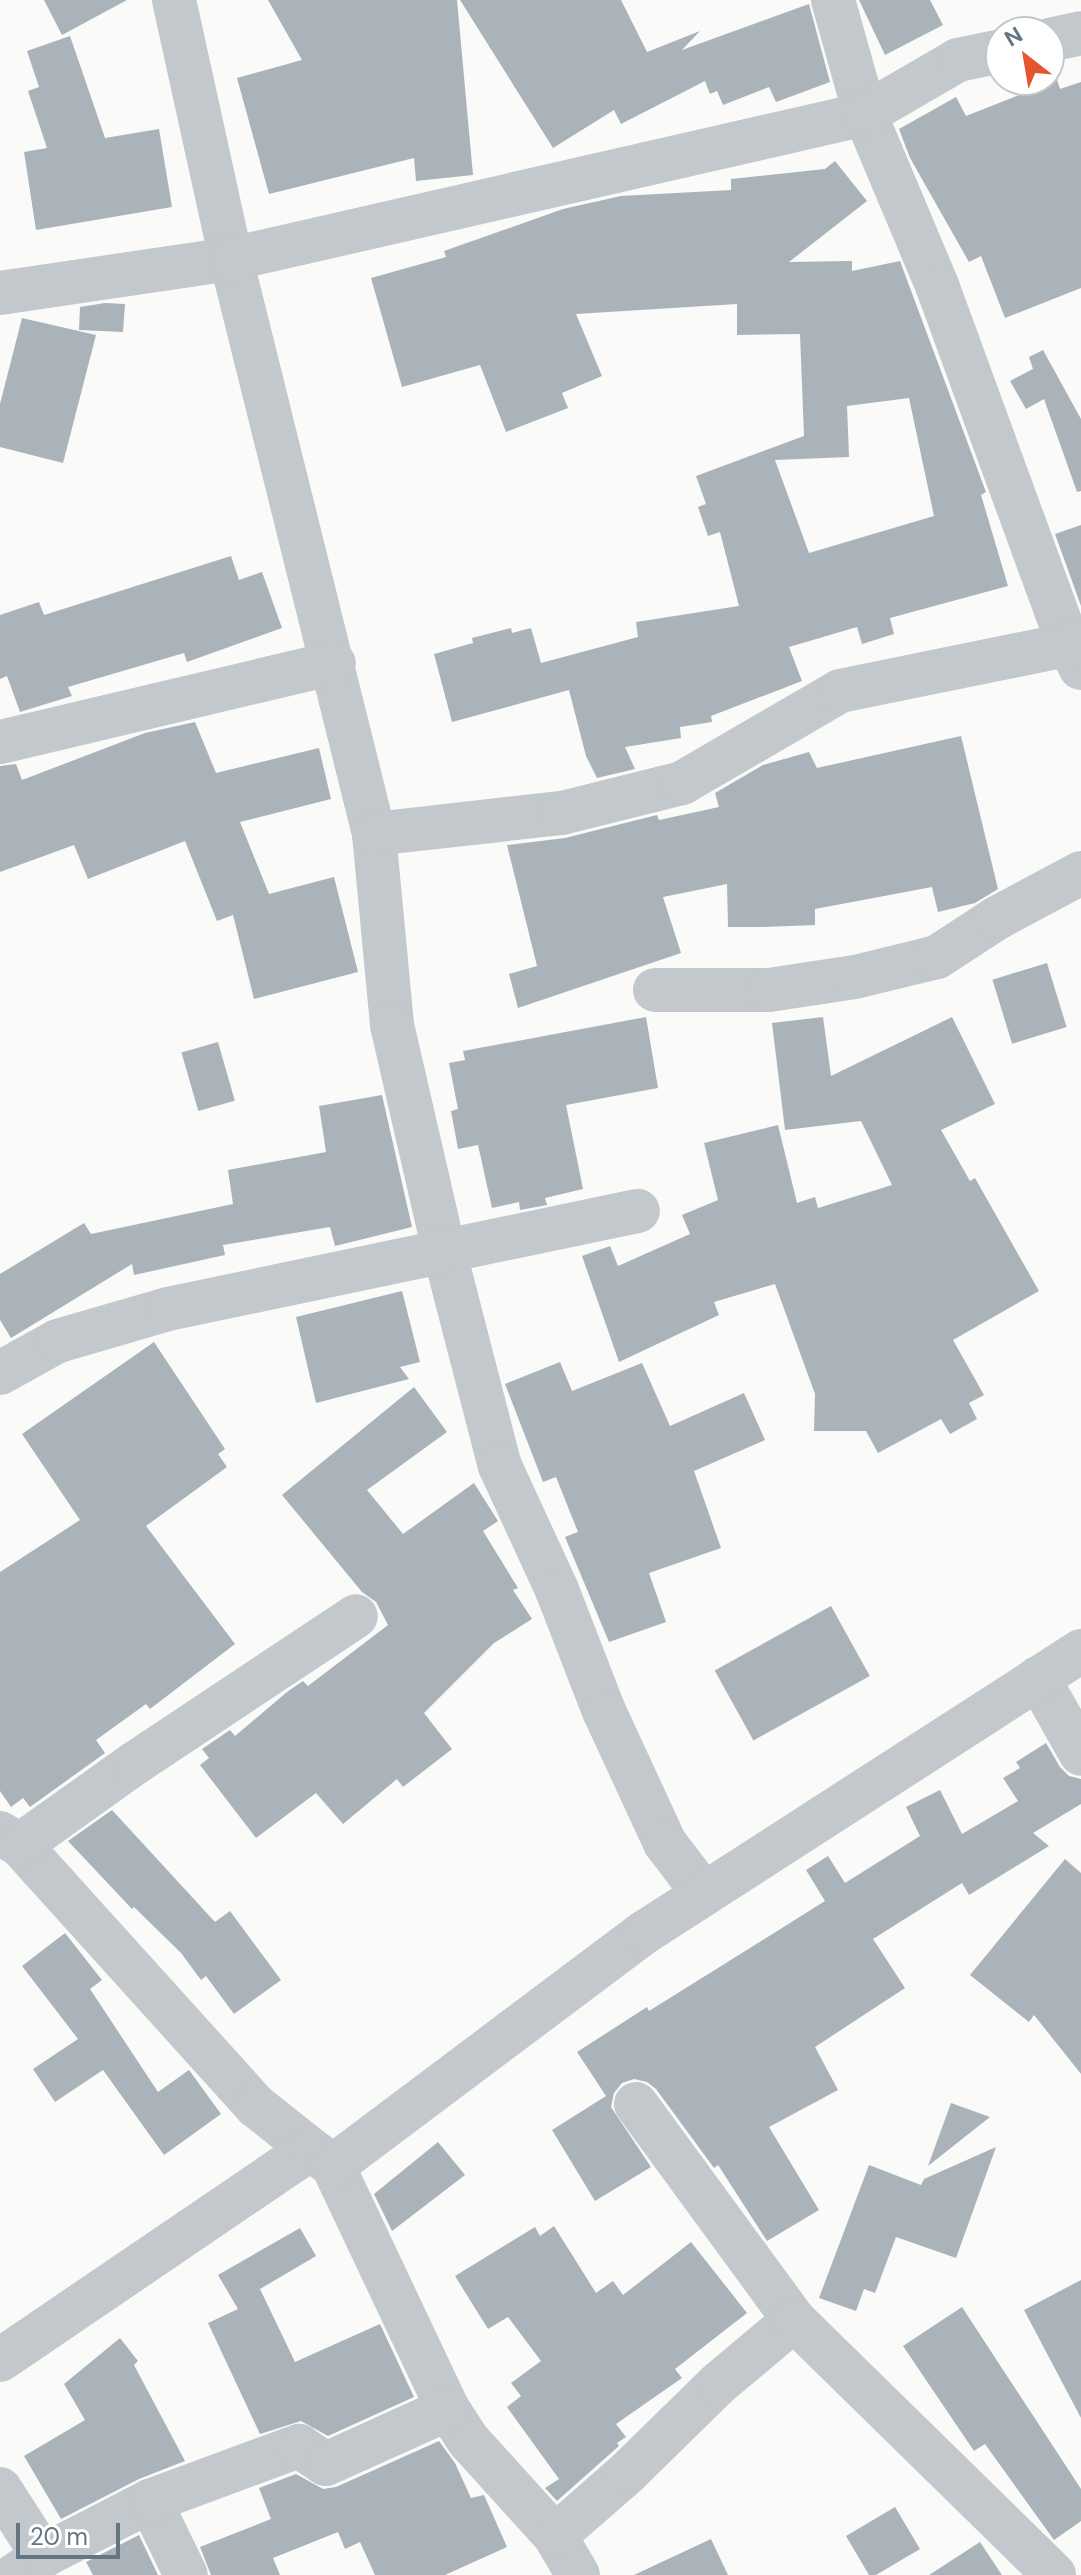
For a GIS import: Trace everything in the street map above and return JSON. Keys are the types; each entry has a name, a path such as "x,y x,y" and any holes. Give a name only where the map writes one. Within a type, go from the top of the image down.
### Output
{"street":[{"path":"174,0 231,259 334,663 348,742 374,834 392,1025 445,1254 500,1466 557,1590 604,1711 665,1843 704,1894"},
{"path":"374,834 562,813 682,783 840,691 1077,651 938,288 865,114 833,0"},
{"path":"0,293 231,259 865,114 958,60 985,54"},
{"path":"0,742 334,663"},
{"path":"655,990 769,990 855,977 937,957 997,918 1081,873"},
{"path":"0,1373 58,1341 168,1309 445,1254 638,1211"},
{"path":"356,1616 135,1763 10,1839 256,2106 322,2157 448,2409 469,2441 555,2536 578,2575"},
{"path":"0,2360 322,2157 645,1932 1081,1651"},
{"path":"1038,1678 1081,1754"},
{"path":"645,1932 665,1843"},
{"path":"636,2104 794,2320 1054,2575"},
{"path":"555,2536 628,2472 719,2383 794,2320"},
{"path":"0,2489 29,2566 150,2501 299,2446 326,2464 448,2409"},
{"path":"150,2501 186,2575"}],"building":[{"path":"44,0 127,0 62,35"},
{"path":"268,0 457,0 473,175 416,181 414,158 269,194 237,78 302,60"},
{"path":"460,0 621,0 647,52 700,31 682,50 809,4 830,82 776,102 769,87 723,105 717,91 710,94 705,81 621,124 614,110 553,148"},
{"path":"859,0 930,0 943,25 885,55"},
{"path":"70,36 105,138 159,129 172,207 36,230 24,152 47,148 28,91 39,87 27,51"},
{"path":"1081,82 1081,288 1005,318 981,256 969,262 910,158 899,129 956,97 966,116 1017,96 1065,96 1065,87"},
{"path":"835,161 867,201 789,262 852,261 852,271 900,261 986,492 981,495 1008,586 890,618 894,634 862,644 857,627 789,647 802,681 711,716 712,722 680,727 681,738 625,747 635,769 597,778 586,756 569,690 452,722 434,654 473,643 472,638 511,628 512,633 531,628 541,663 638,637 636,622 739,606 720,532 708,536 698,507 706,504 696,476 804,436 800,334 737,335 737,304 576,314 602,376 562,393 568,408 506,432 480,365 402,387 371,278 446,257 444,251 563,209 621,196 731,190 731,179 825,169","holes":["909,398 934,516 809,553 775,460 849,457 847,406"]},
{"path":"125,304 123,332 79,330 80,307"},
{"path":"22,318 96,335 63,463 0,447 0,404"},
{"path":"1043,350 1081,419 1081,491 1077,492 1044,399 1026,409 1010,381 1033,369 1029,357"},
{"path":"1081,525 1081,606 1055,534"},
{"path":"231,556 239,580 262,572 282,628 187,662 184,653 68,687 72,696 20,712 7,676 0,679 0,615 39,602 44,615"},
{"path":"195,722 216,773 319,748 331,799 240,822 269,894 334,877 358,972 254,999 233,915 217,921 185,841 88,879 74,845 0,872 0,766 16,764 22,780 145,733"},
{"path":"961,736 998,889 975,903 938,912 932,887 815,909 815,925 763,927 728,927 727,884 663,897 681,953 518,1008 509,974 537,966 507,845 565,838 657,815 659,820 719,807 715,793 763,765 809,752 817,768"},
{"path":"1047,963 1067,1027 1012,1044 992,980"},
{"path":"646,1017 658,1088 566,1105 583,1189 545,1198 547,1205 520,1210 519,1202 492,1208 478,1145 458,1149 451,1111 458,1109 449,1063 465,1060 463,1051"},
{"path":"823,1017 831,1076 952,1017 995,1104 941,1130 970,1181 975,1178 1039,1291 953,1340 984,1395 969,1403 977,1419 950,1434 941,1419 878,1453 866,1431 814,1431 815,1394 775,1284 714,1302 719,1315 619,1362 582,1256 610,1246 618,1266 690,1234 682,1215 718,1200 704,1143 778,1125 797,1203 815,1197 818,1208 892,1185 861,1121 785,1130 772,1023"},
{"path":"218,1042 235,1101 198,1111 181,1052"},
{"path":"382,1095 412,1227 335,1246 330,1227 223,1245 225,1255 134,1275 132,1264 11,1338 0,1320 0,1274 84,1223 91,1234 233,1204 228,1170 326,1152 319,1106"},
{"path":"402,1291 420,1362 400,1367 409,1379 316,1403 296,1317"},
{"path":"154,1342 225,1449 218,1454 227,1467 146,1526 235,1644 150,1709 146,1704 96,1740 105,1753 30,1807 23,1798 11,1807 0,1791 0,1572 80,1520 22,1434"},
{"path":"560,1362 572,1391 642,1363 670,1426 744,1393 765,1440 694,1471 721,1548 649,1573 666,1622 609,1642 565,1537 578,1532 556,1477 543,1482 505,1384"},
{"path":"414,1387 447,1432 367,1490 403,1534 474,1483 498,1521 483,1531 518,1588 513,1590 532,1619 494,1643 424,1713 452,1749 403,1787 397,1779 343,1824 316,1793 256,1838 200,1765 209,1758 202,1749 230,1730 235,1736 287,1692 303,1681 308,1686 388,1625 376,1602 362,1592 282,1495"},
{"path":"831,1606 870,1676 753,1740 715,1670"},
{"path":"1046,1743 1060,1767 1069,1776 1081,1779 1081,1804 1033,1833 1049,1846 969,1895 962,1883 873,1939 905,1988 815,2047 838,2090 769,2127 819,2210 767,2241 718,2165 714,2168 656,2089 647,2082 634,2079 622,2083 614,2093 611,2107 651,2167 595,2201 552,2130 606,2096 577,2052 647,2007 649,2011 825,1901 806,1870 828,1856 845,1883 920,1836 906,1807 940,1790 962,1834 1018,1801 1003,1778 1020,1768 1016,1762"},
{"path":"112,1810 215,1922 230,1911 281,1980 234,2014 206,1976 201,1980 181,1953 134,1907 132,1909 68,1841"},
{"path":"1065,1859 1081,1873 1081,2074 1034,2015 1029,2022 970,1975"},
{"path":"65,1933 102,1980 90,1989 158,2092 189,2070 221,2114 164,2155 103,2070 55,2102 33,2069 78,2039 22,1966"},
{"path":"951,2103 990,2117 928,2166"},
{"path":"438,2142 465,2175 392,2231 374,2194"},
{"path":"996,2147 956,2258 896,2237 875,2293 864,2289 856,2311 819,2298 869,2165 921,2185 924,2179"},
{"path":"554,2226 596,2293 613,2281 623,2295 691,2242 747,2313 675,2369 682,2378 616,2424 626,2437 557,2501 545,2488 559,2479 507,2407 521,2396 511,2383 541,2361 508,2317 488,2329 455,2276 535,2227 540,2236"},
{"path":"300,2228 316,2256 260,2289 295,2362 380,2324 414,2397 328,2436 301,2421 260,2434 208,2323 238,2309 218,2275"},
{"path":"1081,2280 1081,2418 1024,2310"},
{"path":"962,2307 1081,2489 1081,2521 1054,2540 985,2444 974,2451 903,2346"},
{"path":"120,2338 138,2361 134,2365 185,2461 139,2479 61,2519 24,2456 85,2420 64,2384"},
{"path":"439,2441 455,2463 471,2498 484,2495 507,2547 445,2575 375,2575 360,2542 345,2549 338,2532 273,2558 280,2575 211,2575 200,2547 271,2519 259,2488 296,2474 323,2489 336,2487"},
{"path":"895,2507 920,2549 876,2575 869,2575 846,2536"},
{"path":"139,2535 158,2575 93,2575 86,2562"},
{"path":"711,2539 728,2575 634,2575"},
{"path":"980,2542 1002,2575 929,2575"}]}
